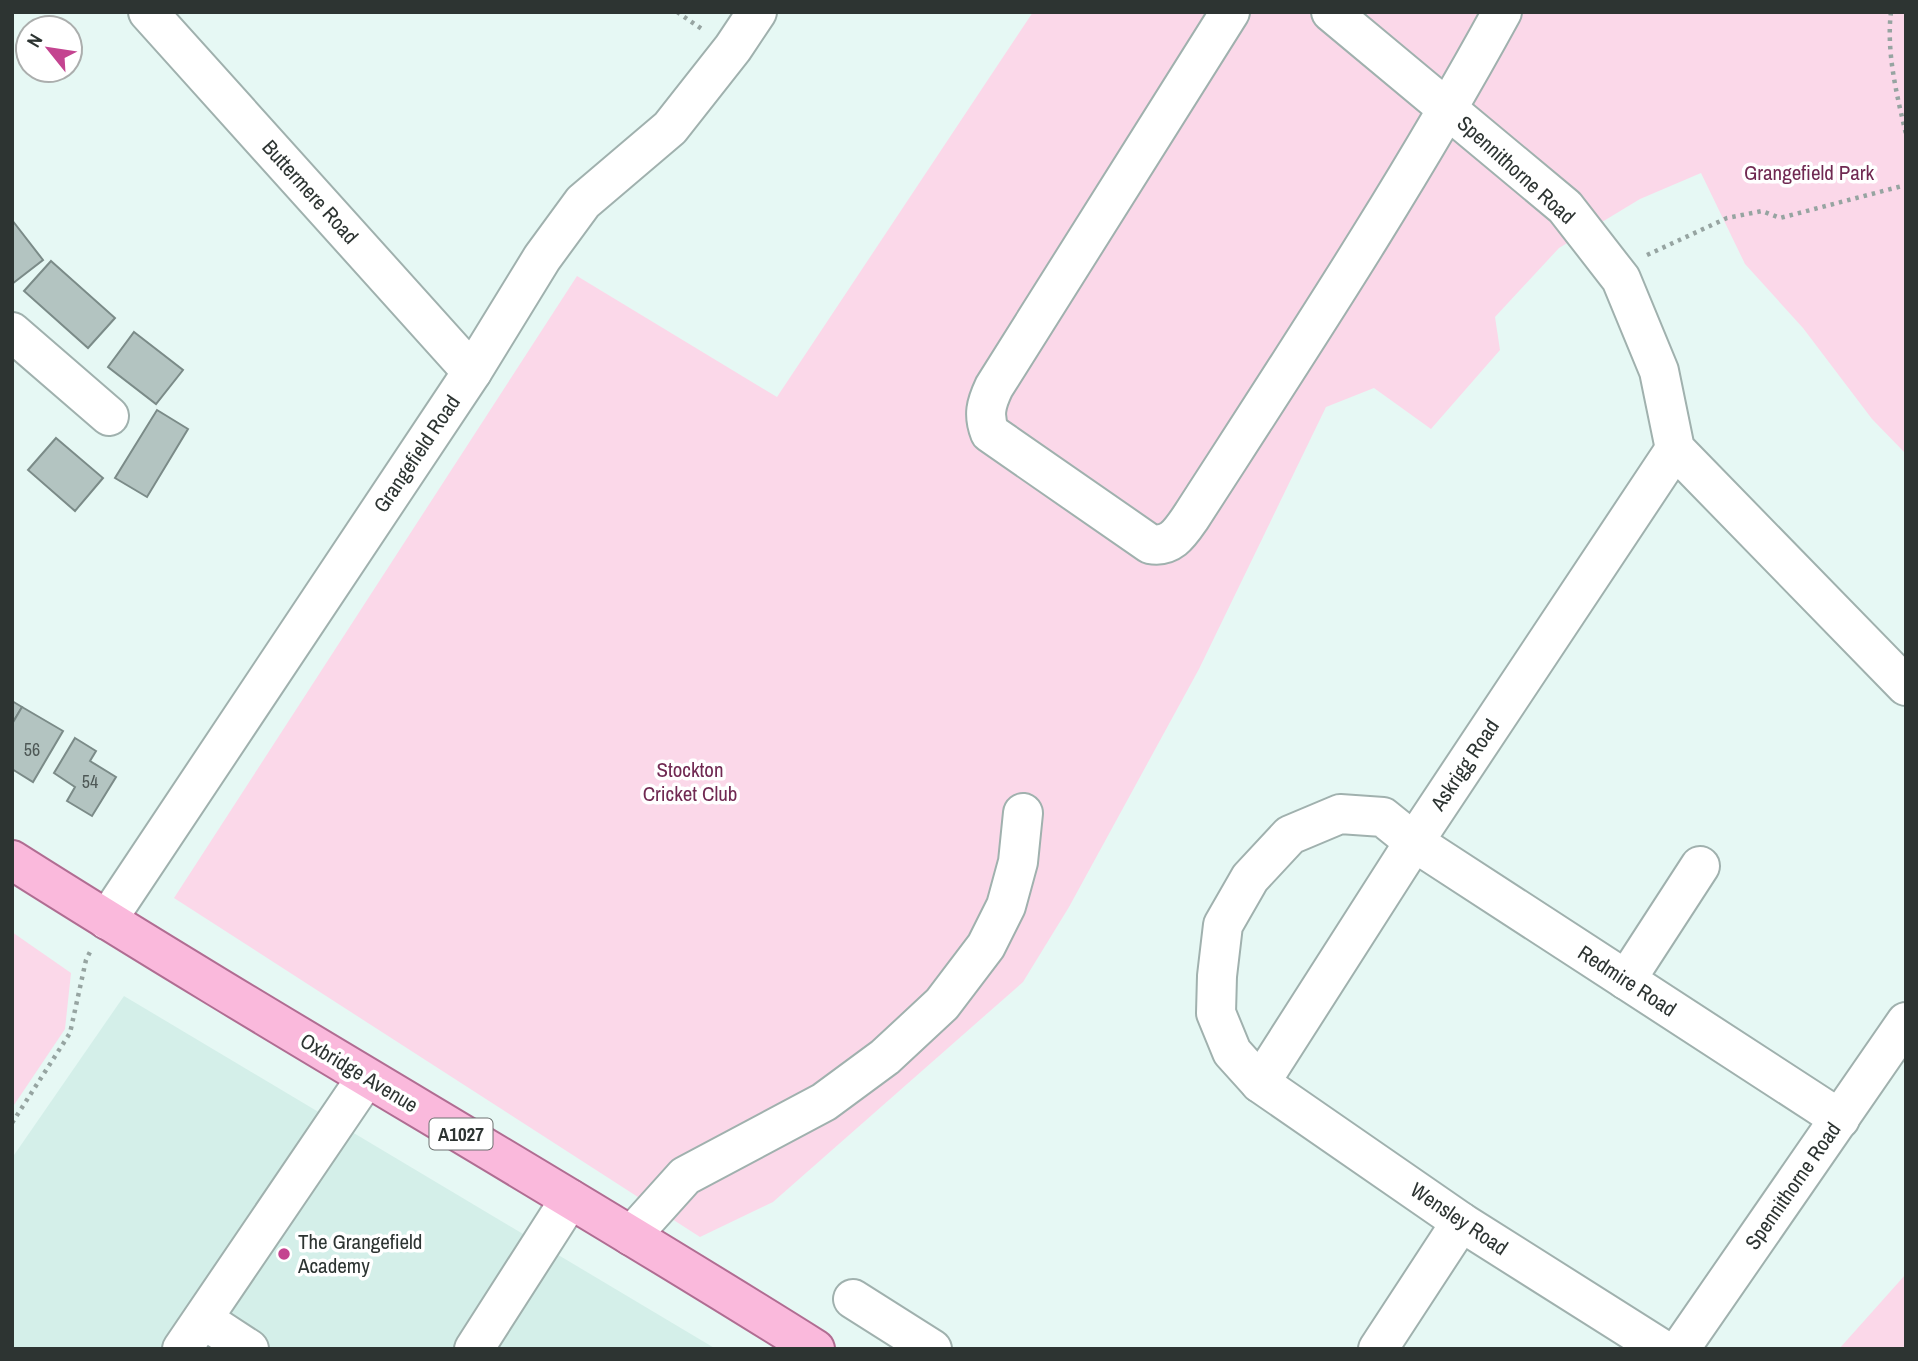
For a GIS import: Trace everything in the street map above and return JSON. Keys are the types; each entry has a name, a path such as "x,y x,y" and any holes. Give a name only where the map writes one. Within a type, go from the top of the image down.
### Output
{"main road":[{"name":"Oxbridge Avenue","path":"12,860 815,1349"}],"street":[{"name":"Buttermere Road","path":"148,12 472,372"},
{"name":"Grangefield Road","path":"107,920 472,372 542,258 583,202 670,128 733,48 757,12"},
{"path":"1230,12 994,387 987,401 984,418 990,433 1150,544 1160,546 1177,537 1326,309 1448,110 1502,12"},
{"name":"Spennithorne Road","path":"1331,12 1565,207 1621,279 1659,371 1675,449"},
{"path":"12,332 110,416"},
{"path":"1675,449 1906,686"},
{"name":"Askrigg Road","path":"1260,1083 1414,842 1675,449"},
{"path":"631,1236 685,1176 824,1102 885,1057 942,1003 986,946 1006,906 1017,862 1023,813"},
{"path":"1260,1083 1232,1052 1216,1013 1223,925 1250,878 1290,835 1340,814 1383,817 1414,842"},
{"name":"Redmire Road","path":"1414,842 1840,1119"},
{"path":"1626,980 1700,866"},
{"name":"Spennithorne Road","path":"1680,1349 1906,1022"},
{"path":"250,1349 192,1334 366,1078"},
{"name":"Wensley Road","path":"1260,1083 1461,1222 1662,1349"},
{"path":"480,1345 570,1199"},
{"path":"1378,1349 1461,1222"},
{"path":"853,1299 932,1349"}],"path":[{"path":"1891,12 1889,28 1898,101 1906,134"},
{"path":"1614,271 1727,218 1762,211 1780,218 1906,184"},
{"path":"12,1123 70,1034 86,960 107,920"}],"shaded area":[{"name":"The Grangefield Academy","path":"124,996 716,1349 12,1349 12,1158"}],"green space":[{"path":"1033,12 1906,12 1906,454 1872,419 1803,328 1745,264 1701,173 1640,199 1559,248 1495,317 1500,350 1431,429 1374,388 1326,407 1199,669 1069,907 1023,982 773,1202 700,1237 174,898 577,276 777,397"},
{"path":"12,932 71,973 65,1029 12,1108"},
{"path":"1906,1274 1906,1349 1839,1349"}],"building":[{"path":"12,220 43,260 12,284"},
{"path":"51,261 115,318 88,348 24,291"},
{"path":"134,332 183,370 156,404 108,367"},
{"path":"157,410 188,429 147,497 115,478"},
{"path":"56,438 103,478 75,511 28,470"},
{"path":"12,701 22,707 12,724"},
{"path":"22,707 63,731 33,782 12,769 12,724"},
{"path":"75,738 96,751 90,761 116,777 92,816 67,801 75,787 54,773"}],"place":[{"name":"The Grangefield Academy","path":"284,1254"}],"park label":[{"name":"Grangefield Park","path":"1809,173"},
{"name":"Stockton Cricket Club","path":"690,782"}]}
